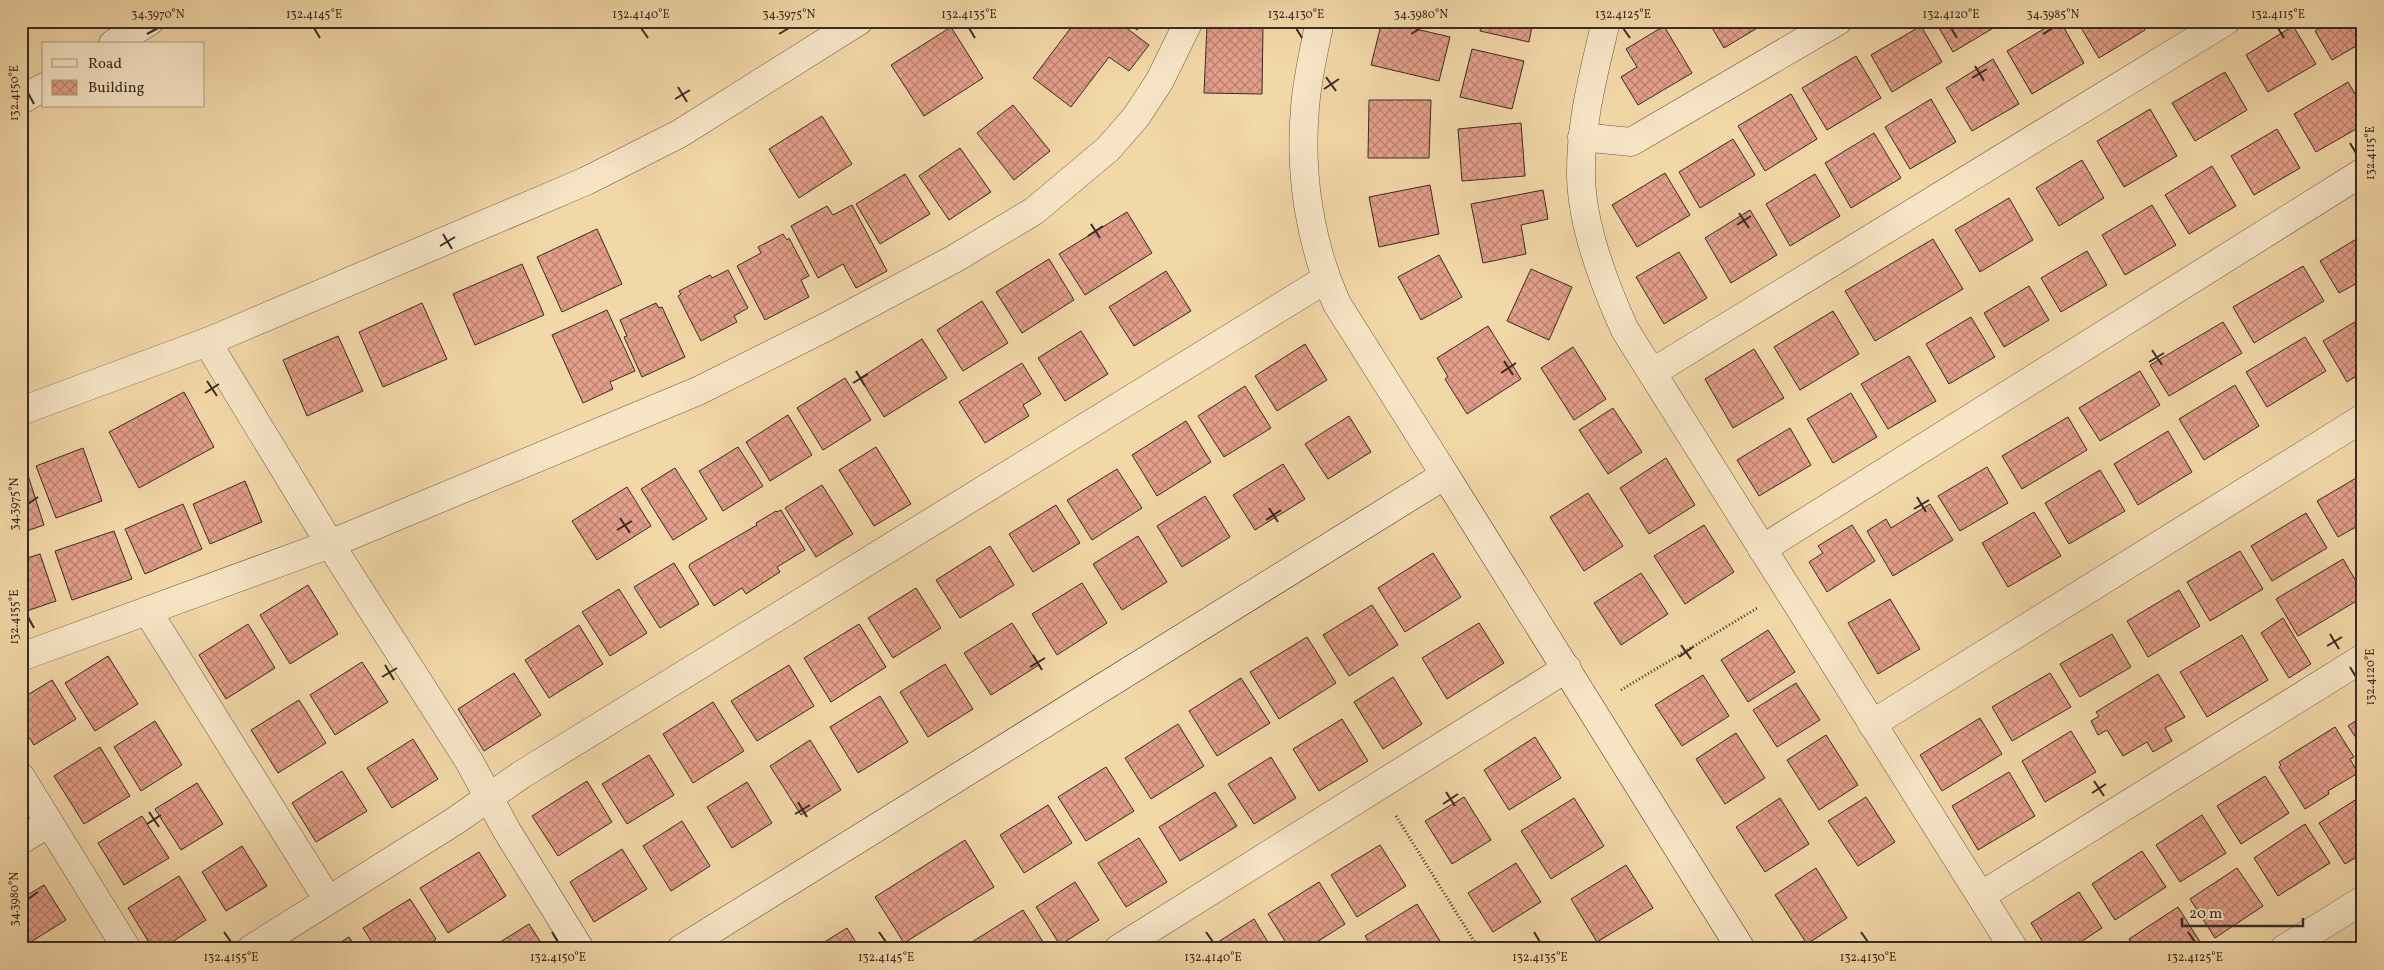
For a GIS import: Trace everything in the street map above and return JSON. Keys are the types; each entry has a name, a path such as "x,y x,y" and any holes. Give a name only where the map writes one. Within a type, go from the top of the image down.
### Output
{"street":[{"path":"117,42 150,21"},
{"path":"21,411 207,342 586,181 679,134 859,21"},
{"path":"21,657 330,544 698,391 954,259 1026,215 1072,181 1108,149 1136,117 1159,82 1189,21"},
{"path":"1320,21 1305,108 1304,150 1307,197 1326,279 1337,304 1567,668 1741,949"},
{"path":"1606,21 1587,102 1582,137 1581,178 1596,259 1609,295 1625,330 1787,590 1982,894 2014,949"},
{"path":"1582,137 1631,142 1838,21"},
{"path":"1652,372 2226,21"},
{"path":"21,100 42,88"},
{"path":"1762,549 2363,172"},
{"path":"251,949 489,797 520,775 1326,279"},
{"path":"207,342 330,544 469,761 506,831 580,949"},
{"path":"1872,724 2363,418"},
{"path":"681,949 1445,475"},
{"path":"148,612 328,900"},
{"path":"1982,894 2363,658"},
{"path":"1118,949 1567,668"},
{"path":"21,777 127,949"},
{"path":"21,840 49,822"},
{"path":"2284,949 2363,900"}],"path":[{"path":"1615,693 1787,590"},
{"path":"1378,787 1479,949"}],"building":[{"path":"1076,21 1117,21 1149,45 1129,71 1109,57 1071,107 1033,78"},
{"path":"1125,21 1147,21 1137,30"},
{"path":"1382,21 1450,37 1439,81 1371,65"},
{"path":"1482,21 1533,21 1529,42 1480,31"},
{"path":"1708,21 1762,21 1764,24 1724,48"},
{"path":"1935,21 1998,21 2000,24 1953,52"},
{"path":"2060,21 2084,63 2032,94 2007,51"},
{"path":"2077,21 2140,21 2145,30 2099,58"},
{"path":"2331,21 2363,21 2363,42 2332,60 2315,31"},
{"path":"1207,25 1263,26 1262,94 1204,93"},
{"path":"1664,26 1692,73 1638,105 1621,77 1637,67 1626,49"},
{"path":"1921,26 1942,62 1892,92 1871,55"},
{"path":"2293,26 2316,64 2268,92 2246,55"},
{"path":"951,27 983,78 924,116 891,65"},
{"path":"1472,49 1524,61 1512,109 1460,97"},
{"path":"1856,56 1881,98 1827,130 1802,88"},
{"path":"1993,59 2019,104 1972,131 1946,88"},
{"path":"2225,72 2247,110 2195,141 2172,103"},
{"path":"2348,82 2363,107 2363,125 2316,152 2294,114"},
{"path":"1791,94 1817,139 1765,171 1738,126"},
{"path":"1931,99 1956,142 1910,169 1885,127"},
{"path":"1369,100 1431,100 1429,158 1368,158"},
{"path":"1013,105 1050,151 1014,180 977,133"},
{"path":"2150,109 2177,156 2124,187 2097,141"},
{"path":"822,116 852,164 799,198 769,149"},
{"path":"1521,123 1525,176 1462,181 1458,129"},
{"path":"2277,129 2300,168 2254,195 2231,156"},
{"path":"1874,133 1901,178 1851,208 1825,163"},
{"path":"1733,139 1755,175 1700,208 1679,172"},
{"path":"960,148 991,192 949,220 919,176"},
{"path":"2082,160 2104,198 2059,226 2036,188"},
{"path":"2212,166 2236,206 2189,234 2165,195"},
{"path":"1665,173 1690,215 1637,247 1612,205"},
{"path":"905,174 930,214 880,244 856,204"},
{"path":"1815,174 1840,216 1790,246 1766,204"},
{"path":"1430,185 1439,234 1379,247 1369,197"},
{"path":"1543,190 1548,219 1521,225 1526,254 1483,263 1471,204"},
{"path":"2009,198 2033,240 1980,272 1955,230"},
{"path":"852,205 887,271 856,288 843,264 818,278 791,226 827,206 833,215"},
{"path":"2152,205 2176,245 2125,275 2102,235"},
{"path":"1750,210 1777,255 1731,283 1705,238"},
{"path":"1127,212 1152,253 1085,295 1059,254"},
{"path":"597,229 622,284 562,312 537,257"},
{"path":"783,234 787,240 789,238 809,276 801,280 809,297 765,320 737,266 761,253 758,247"},
{"path":"2363,235 2363,280 2339,293 2320,261"},
{"path":"1933,239 1963,289 1875,341 1845,291"},
{"path":"2087,251 2107,285 2061,312 2041,278"},
{"path":"1679,252 1707,298 1664,324 1636,277"},
{"path":"1439,255 1462,297 1421,320 1398,277"},
{"path":"1049,259 1074,300 1022,333 996,292"},
{"path":"522,264 544,315 475,345 453,294"},
{"path":"2303,266 2324,301 2254,343 2233,307"},
{"path":"1531,269 1572,287 1549,340 1507,321"},
{"path":"728,270 748,308 734,316 737,322 701,341 678,296 681,294 679,291 710,275 712,278"},
{"path":"1166,271 1191,311 1134,346 1109,307"},
{"path":"2029,286 2049,320 2004,347 1984,313"},
{"path":"982,301 1008,343 963,371 937,330"},
{"path":"422,303 447,359 383,387 359,332"},
{"path":"656,303 659,308 662,307 685,357 642,377 624,337 627,336 620,320"},
{"path":"607,310 635,371 610,382 613,389 583,403 552,335"},
{"path":"1833,311 1859,354 1800,390 1774,347"},
{"path":"1971,317 1995,357 1949,384 1926,344"},
{"path":"2363,317 2363,372 2347,382 2323,341"},
{"path":"2223,322 2242,353 2169,396 2150,365"},
{"path":"1488,326 1521,379 1467,414 1445,379 1448,377 1437,358"},
{"path":"1081,331 1108,374 1065,401 1038,358"},
{"path":"338,336 363,391 307,416 283,360"},
{"path":"2305,337 2326,371 2267,407 2246,372"},
{"path":"922,339 947,378 884,417 860,378"},
{"path":"1305,344 1327,380 1277,411 1255,376"},
{"path":"1573,347 1606,399 1574,420 1541,368"},
{"path":"1754,349 1784,398 1733,428 1705,379"},
{"path":"1909,356 1936,401 1888,429 1861,384"},
{"path":"1022,363 1041,394 1023,405 1029,416 985,443 959,402"},
{"path":"2140,371 2160,405 2100,441 2079,408"},
{"path":"845,378 871,420 823,450 797,408"},
{"path":"2235,385 2259,426 2204,460 2179,419"},
{"path":"1245,386 1271,428 1224,457 1198,416"},
{"path":"184,392 214,447 139,488 109,432"},
{"path":"1851,393 1877,437 1833,463 1807,419"},
{"path":"1613,408 1642,452 1608,474 1579,430"},
{"path":"788,415 812,455 770,481 746,442"},
{"path":"1349,416 1371,452 1328,479 1305,444"},
{"path":"2068,417 2087,450 2022,489 2002,456"},
{"path":"1186,421 1211,462 1157,496 1132,455"},
{"path":"1790,428 1811,465 1759,496 1737,460"},
{"path":"2168,431 2192,472 2138,505 2114,464"},
{"path":"738,447 763,486 723,511 699,471"},
{"path":"876,447 911,504 874,526 839,470"},
{"path":"83,448 102,501 56,518 36,466"},
{"path":"1666,458 1695,505 1649,534 1620,488"},
{"path":"1283,464 1305,499 1255,530 1233,495"},
{"path":"25,466 44,525 21,533 21,467"},
{"path":"1987,467 2008,503 1960,531 1938,496"},
{"path":"675,468 707,519 673,540 641,489"},
{"path":"1117,469 1142,508 1092,540 1067,500"},
{"path":"2100,470 2125,511 2069,544 2045,503"},
{"path":"2363,474 2363,523 2338,537 2317,501"},
{"path":"245,481 262,522 210,544 193,504"},
{"path":"822,485 853,534 816,557 785,508"},
{"path":"627,487 651,526 597,560 572,521"},
{"path":"1588,493 1623,546 1584,571 1550,517"},
{"path":"1205,496 1230,537 1182,567 1157,526"},
{"path":"183,504 202,549 145,574 125,529"},
{"path":"1930,504 1953,540 1893,576 1867,531 1886,519 1891,528"},
{"path":"1056,505 1080,543 1033,572 1009,534"},
{"path":"781,510 805,550 777,567 780,572 746,594 742,588 714,606 689,567 690,564 757,525 756,523 776,511"},
{"path":"2034,512 2061,556 2008,587 1982,543"},
{"path":"2306,513 2327,548 2272,581 2251,546"},
{"path":"1704,525 1734,572 1685,604 1654,556"},
{"path":"1852,525 1875,561 1827,592 1809,562 1823,553 1818,546"},
{"path":"114,531 132,579 72,600 55,551"},
{"path":"1138,536 1167,582 1122,610 1093,564"},
{"path":"990,546 1014,585 960,618 936,580"},
{"path":"2240,551 2263,589 2210,621 2187,582"},
{"path":"1433,553 1461,597 1405,632 1378,588"},
{"path":"40,554 56,601 21,613 21,560"},
{"path":"2343,559 2363,593 2363,597 2298,636 2276,599"},
{"path":"674,563 699,604 660,628 634,587"},
{"path":"1641,573 1668,614 1621,645 1594,603"},
{"path":"1082,583 1107,623 1057,655 1032,614"},
{"path":"308,585 338,634 290,664 260,615"},
{"path":"916,588 941,628 893,658 868,618"},
{"path":"619,589 647,633 610,656 582,612"},
{"path":"2179,590 2200,626 2148,657 2127,621"},
{"path":"1890,599 1920,649 1878,674 1848,623"},
{"path":"1372,605 1398,645 1349,676 1323,635"},
{"path":"2283,618 2311,664 2289,678 2261,633"},
{"path":"1012,623 1039,665 991,695 964,653"},
{"path":"1479,623 1504,663 1447,699 1422,658"},
{"path":"248,624 275,668 226,699 199,655"},
{"path":"859,624 886,667 831,702 804,658"},
{"path":"579,625 603,664 549,698 525,660"},
{"path":"1768,630 1795,672 1748,702 1721,660"},
{"path":"2112,634 2131,667 2080,697 2060,664"},
{"path":"2242,635 2268,680 2207,717 2180,672"},
{"path":"1307,637 1336,683 1279,719 1250,672"},
{"path":"108,656 138,704 95,731 65,683"},
{"path":"362,662 388,702 335,735 310,695"},
{"path":"945,664 973,709 928,737 900,692"},
{"path":"789,665 814,706 757,741 731,701"},
{"path":"514,673 541,715 484,751 458,709"},
{"path":"2050,673 2071,707 2012,741 1992,707"},
{"path":"2158,674 2185,717 2165,728 2172,741 2153,752 2147,742 2123,756 2107,730 2098,735 2091,721 2099,716 2096,712"},
{"path":"1703,675 1729,716 1682,746 1655,705"},
{"path":"1393,677 1422,724 1383,749 1354,702"},
{"path":"1241,678 1270,723 1217,756 1189,711"},
{"path":"52,680 76,719 34,745 21,725 21,699"},
{"path":"1796,683 1820,720 1777,747 1753,710"},
{"path":"880,696 908,742 858,773 830,727"},
{"path":"299,700 326,743 278,773 251,730"},
{"path":"713,702 744,751 693,783 663,734"},
{"path":"2363,716 2363,748 2348,726"},
{"path":"1980,718 2002,754 1942,791 1920,755"},
{"path":"1342,719 1368,761 1319,791 1293,749"},
{"path":"155,721 182,765 141,791 114,747"},
{"path":"1178,724 1204,766 1151,799 1125,758"},
{"path":"2335,727 2354,757 2350,759 2358,773 2328,791 2329,794 2305,809 2279,767 2281,765 2279,762"},
{"path":"2071,731 2096,772 2045,802 2022,761"},
{"path":"1736,733 1765,778 1725,804 1696,759"},
{"path":"1826,735 1858,785 1819,810 1787,760"},
{"path":"1535,737 1561,778 1509,810 1484,770"},
{"path":"413,739 438,779 392,808 367,768"},
{"path":"810,740 841,790 801,815 770,766"},
{"path":"100,747 130,796 84,824 54,776"},
{"path":"649,755 674,795 627,824 602,784"},
{"path":"1271,757 1296,798 1254,824 1228,784"},
{"path":"1106,767 1134,811 1086,841 1058,797"},
{"path":"342,771 367,811 316,842 292,803"},
{"path":"2009,772 2035,816 1978,850 1952,806"},
{"path":"2265,776 2289,813 2241,844 2217,806"},
{"path":"587,781 612,822 558,856 532,816"},
{"path":"747,782 772,823 732,848 707,807"},
{"path":"197,783 223,824 181,850 155,809"},
{"path":"1215,792 1237,826 1180,861 1159,827"},
{"path":"2363,795 2363,853 2345,864 2319,823"},
{"path":"1464,797 1491,840 1452,864 1425,821"},
{"path":"1866,797 1895,842 1858,866 1828,821"},
{"path":"1574,798 1604,846 1551,879 1521,831"},
{"path":"1780,798 1809,844 1765,872 1736,827"},
{"path":"1048,805 1072,843 1024,873 1000,835"},
{"path":"2202,815 2226,853 2180,882 2156,845"},
{"path":"142,816 169,858 124,885 98,843"},
{"path":"682,821 710,866 671,891 643,846"},
{"path":"2305,824 2330,863 2278,896 2254,858"},
{"path":"1139,838 1167,882 1126,907 1098,863"},
{"path":"965,840 994,887 904,943 875,897"},
{"path":"1380,845 1406,886 1357,917 1331,875"},
{"path":"242,846 267,886 226,911 202,872"},
{"path":"622,849 647,889 594,922 570,882"},
{"path":"2142,851 2166,887 2115,920 2092,884"},
{"path":"479,852 506,896 448,933 420,888"},
{"path":"1516,863 1541,902 1493,932 1468,893"},
{"path":"1626,865 1653,908 1597,942 1571,899"},
{"path":"1816,868 1847,918 1807,944 1775,895"},
{"path":"2237,868 2263,906 2215,938 2190,899"},
{"path":"179,876 206,920 161,949 153,949 128,908"},
{"path":"1075,882 1099,920 1060,945 1036,907"},
{"path":"1319,882 1345,924 1306,949 1290,949 1268,914"},
{"path":"44,885 66,920 21,948 21,899"},
{"path":"2079,892 2102,928 2070,949 2047,949 2031,923"},
{"path":"410,899 436,939 421,949 376,949 363,928"},
{"path":"1417,904 1445,949 1373,949 1365,936"},
{"path":"2178,907 2202,945 2196,949 2135,949 2129,939"},
{"path":"1023,910 1045,945 1038,949 969,949 967,945"},
{"path":"1254,919 1272,949 1207,949"},
{"path":"529,924 545,949 489,949"},
{"path":"847,928 860,949 813,949"},
{"path":"349,937 357,949 330,949"}]}
